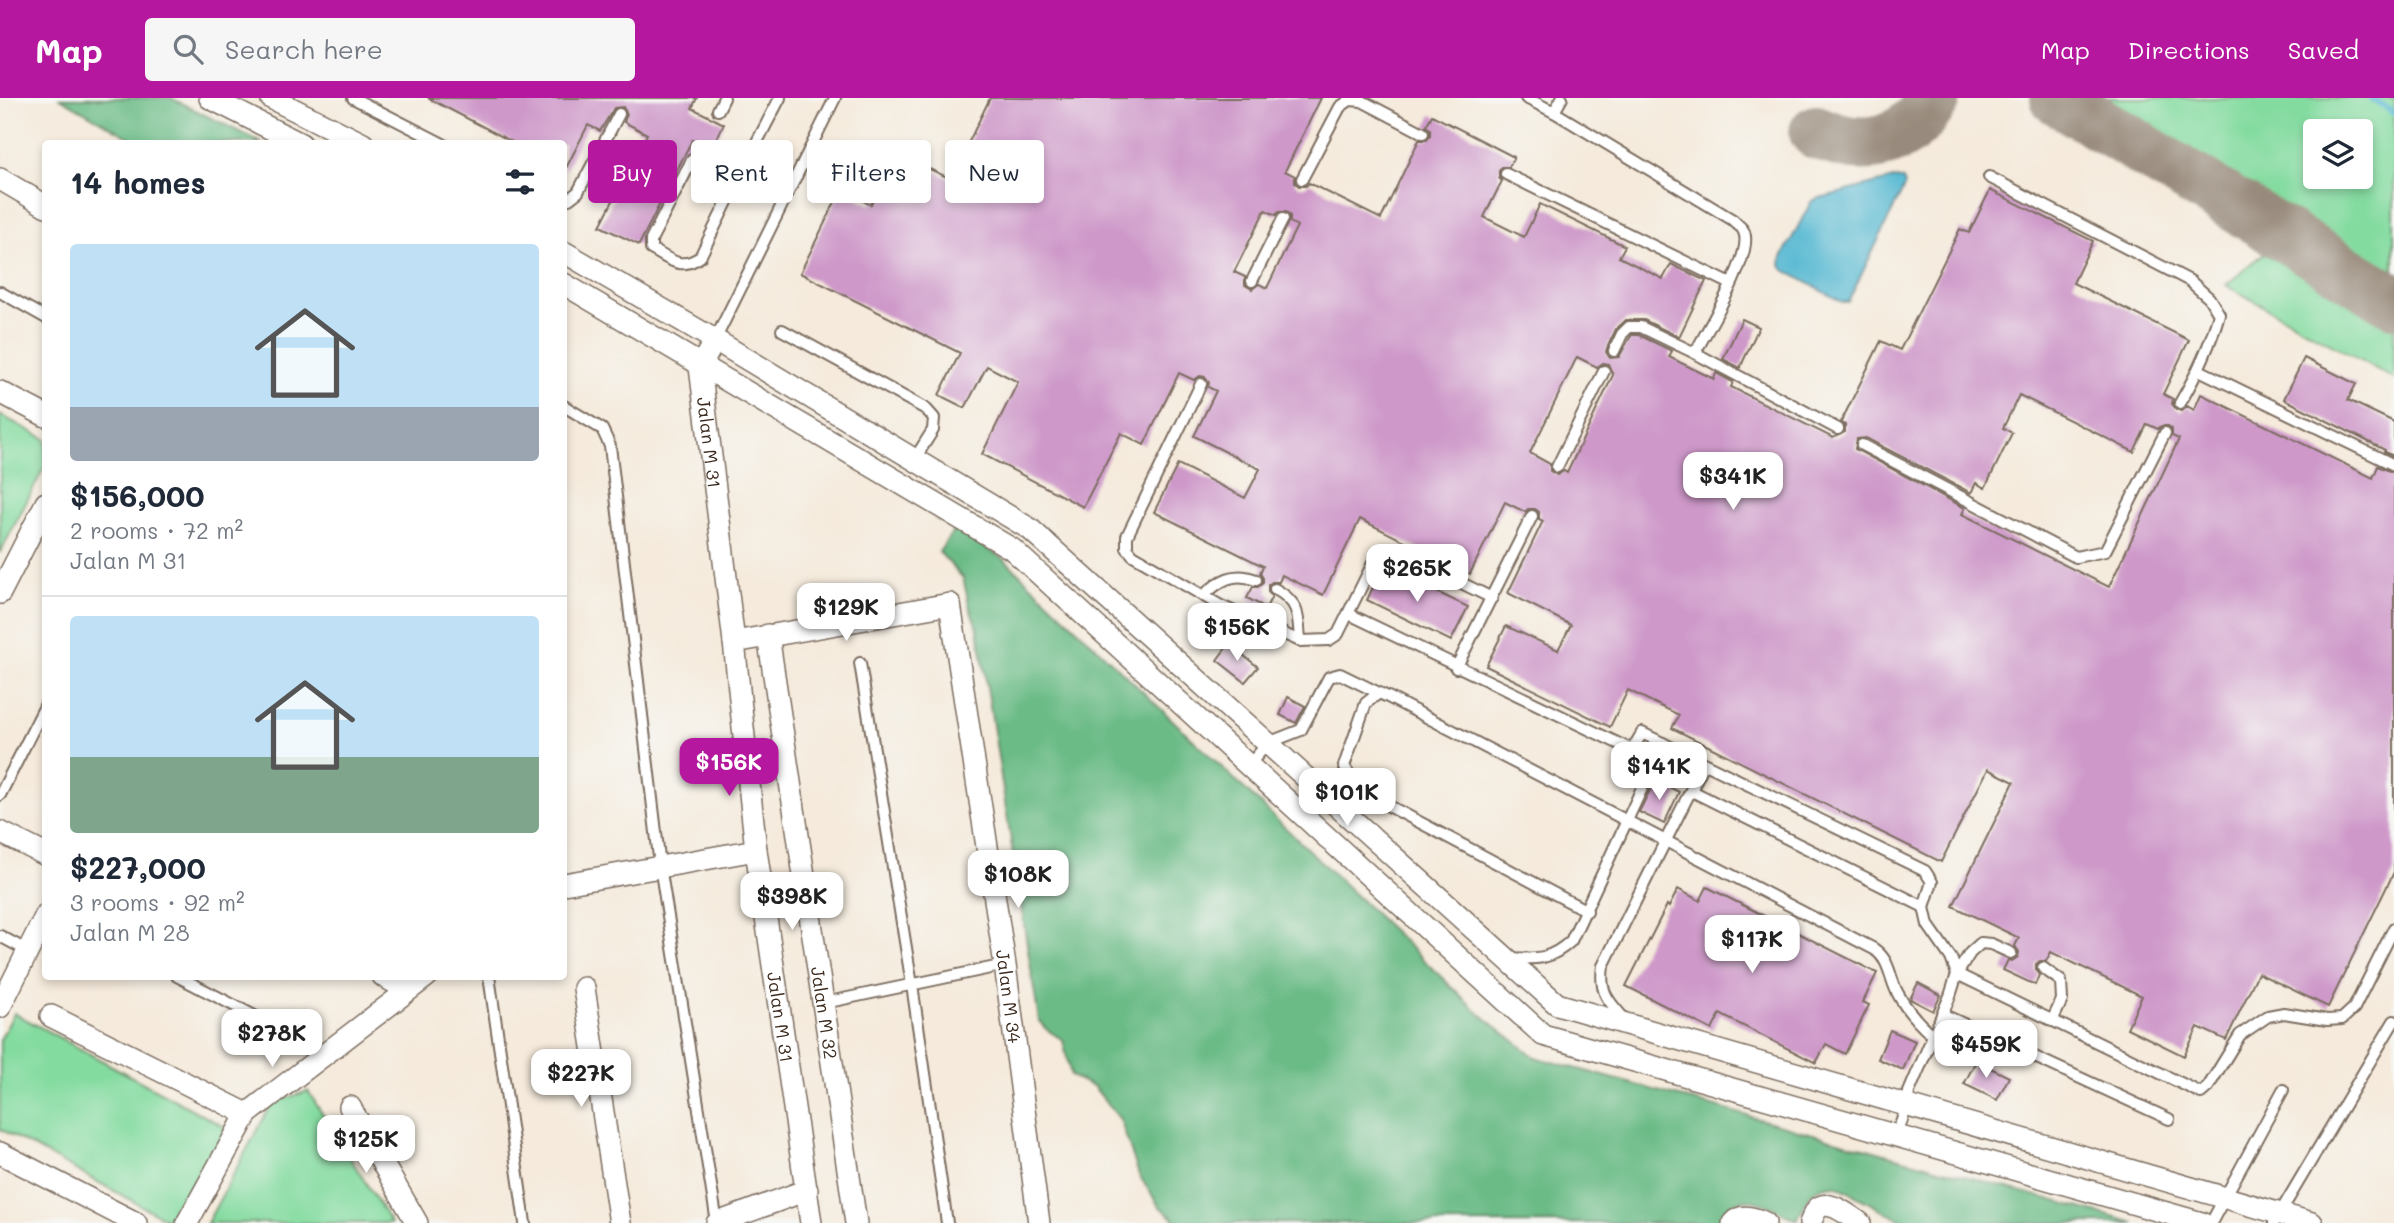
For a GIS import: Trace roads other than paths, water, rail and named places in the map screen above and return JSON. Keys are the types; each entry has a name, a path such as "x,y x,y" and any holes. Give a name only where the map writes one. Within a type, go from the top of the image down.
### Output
{"street":[{"path":"211,98 293,140"},
{"path":"271,98 355,140"},
{"path":"0,179 42,204"},
{"path":"567,253 1030,529 1557,1004 2224,1198 2277,1218 2312,1223"},
{"path":"567,286 1012,550 1543,1035 2202,1223"},
{"path":"700,367 715,340"},
{"name":"Jalan M 31","path":"700,367 734,642 755,850 811,1223"},
{"path":"0,391 42,414"},
{"path":"2,584 42,510"},
{"name":"Jalan M 34","path":"768,635 950,604 1005,965 1039,1223"},
{"path":"734,642 768,635"},
{"name":"Jalan M 32","path":"768,635 856,1223"},
{"path":"0,832 42,853"},
{"path":"567,882 755,850"},
{"path":"0,1007 42,923"},
{"path":"390,980 408,990"},
{"path":"187,1223 247,1114 422,980"},
{"path":"584,988 620,1223"},
{"path":"51,1017 247,1114"},
{"path":"350,1107 417,1223"},
{"path":"0,1153 136,1223"},
{"path":"717,1223 807,1190"},
{"path":"1810,1223 1818,1208 1824,1206 1833,1207 1860,1223"},
{"path":"1733,1223 1744,1217 1765,1223"}],"lane":[{"path":"353,98 435,140"},
{"path":"718,110 724,98"},
{"path":"758,140 780,98"},
{"path":"793,182 835,98"},
{"path":"1525,98 1733,220 1744,231 1746,247 1741,265 1695,353"},
{"path":"1554,113 1562,98"},
{"path":"1302,179 1340,107 1350,100 1362,101 1423,132"},
{"path":"567,199 578,192 620,114"},
{"path":"691,162 651,240 651,248 677,264 690,264 699,257 726,203"},
{"path":"1506,174 1731,284"},
{"path":"1989,177 2190,281 2209,298 2219,314 2212,340 2180,403"},
{"path":"715,340 783,203"},
{"path":"1252,281 1283,219"},
{"path":"0,292 42,316"},
{"path":"1614,351 1622,334 1629,327 1641,327 1838,429"},
{"path":"782,330 926,409 934,418 933,430 914,460"},
{"path":"2199,370 2394,465"},
{"path":"1557,467 1604,371"},
{"path":"1202,384 1127,536 1127,548 1133,555 1221,606 1300,641 1329,640 1338,634 1375,559 1385,552 1398,552 1492,598"},
{"path":"567,408 602,429 610,446 660,866 717,1223"},
{"path":"1862,445 2076,557 2105,551 2165,433"},
{"path":"1456,668 1532,516"},
{"path":"1203,596 1217,583 1235,575 1256,580"},
{"path":"1275,589 1289,597 1298,612 1300,641"},
{"path":"1349,614 1632,751 1642,733 1925,871 1932,881 1924,907 1928,925 1951,958 1956,974 2201,1093 2208,1087 2240,1035 2268,1016 2284,1013 2327,1020 2342,1018 2354,1008 2394,928"},
{"path":"860,663 947,1223"},
{"path":"1248,766 1268,743 1301,730 1329,677 1340,674 1882,955 1904,1005 1933,1036"},
{"path":"1379,693 1366,703 1344,766 1354,782 1372,797 1587,911"},
{"path":"0,795 42,712"},
{"path":"1505,957 1538,959 1557,954 1571,941 1663,743"},
{"path":"1630,1026 1606,998 1601,982 1604,966 1704,764"},
{"path":"1692,791 1924,907"},
{"path":"0,936 28,951"},
{"path":"1896,1136 1909,1092 1950,996 1956,974 1970,953 1981,943 1991,944 2011,953"},
{"path":"824,1003 1005,965"},
{"path":"2043,968 2061,981 2062,1000 2052,1021"},
{"path":"185,980 328,1054"},
{"path":"489,980 525,1223"},
{"path":"1942,1014 2169,1119"},
{"path":"2277,1218 2394,1021"},
{"path":"2211,1223 2283,1090"}],"water":[{"path":"1897,178 1903,180 1905,185 1848,302 1842,302 1783,269 1782,257 1811,202"}],"waterway":[{"path":"2370,98 2394,113"}]}
